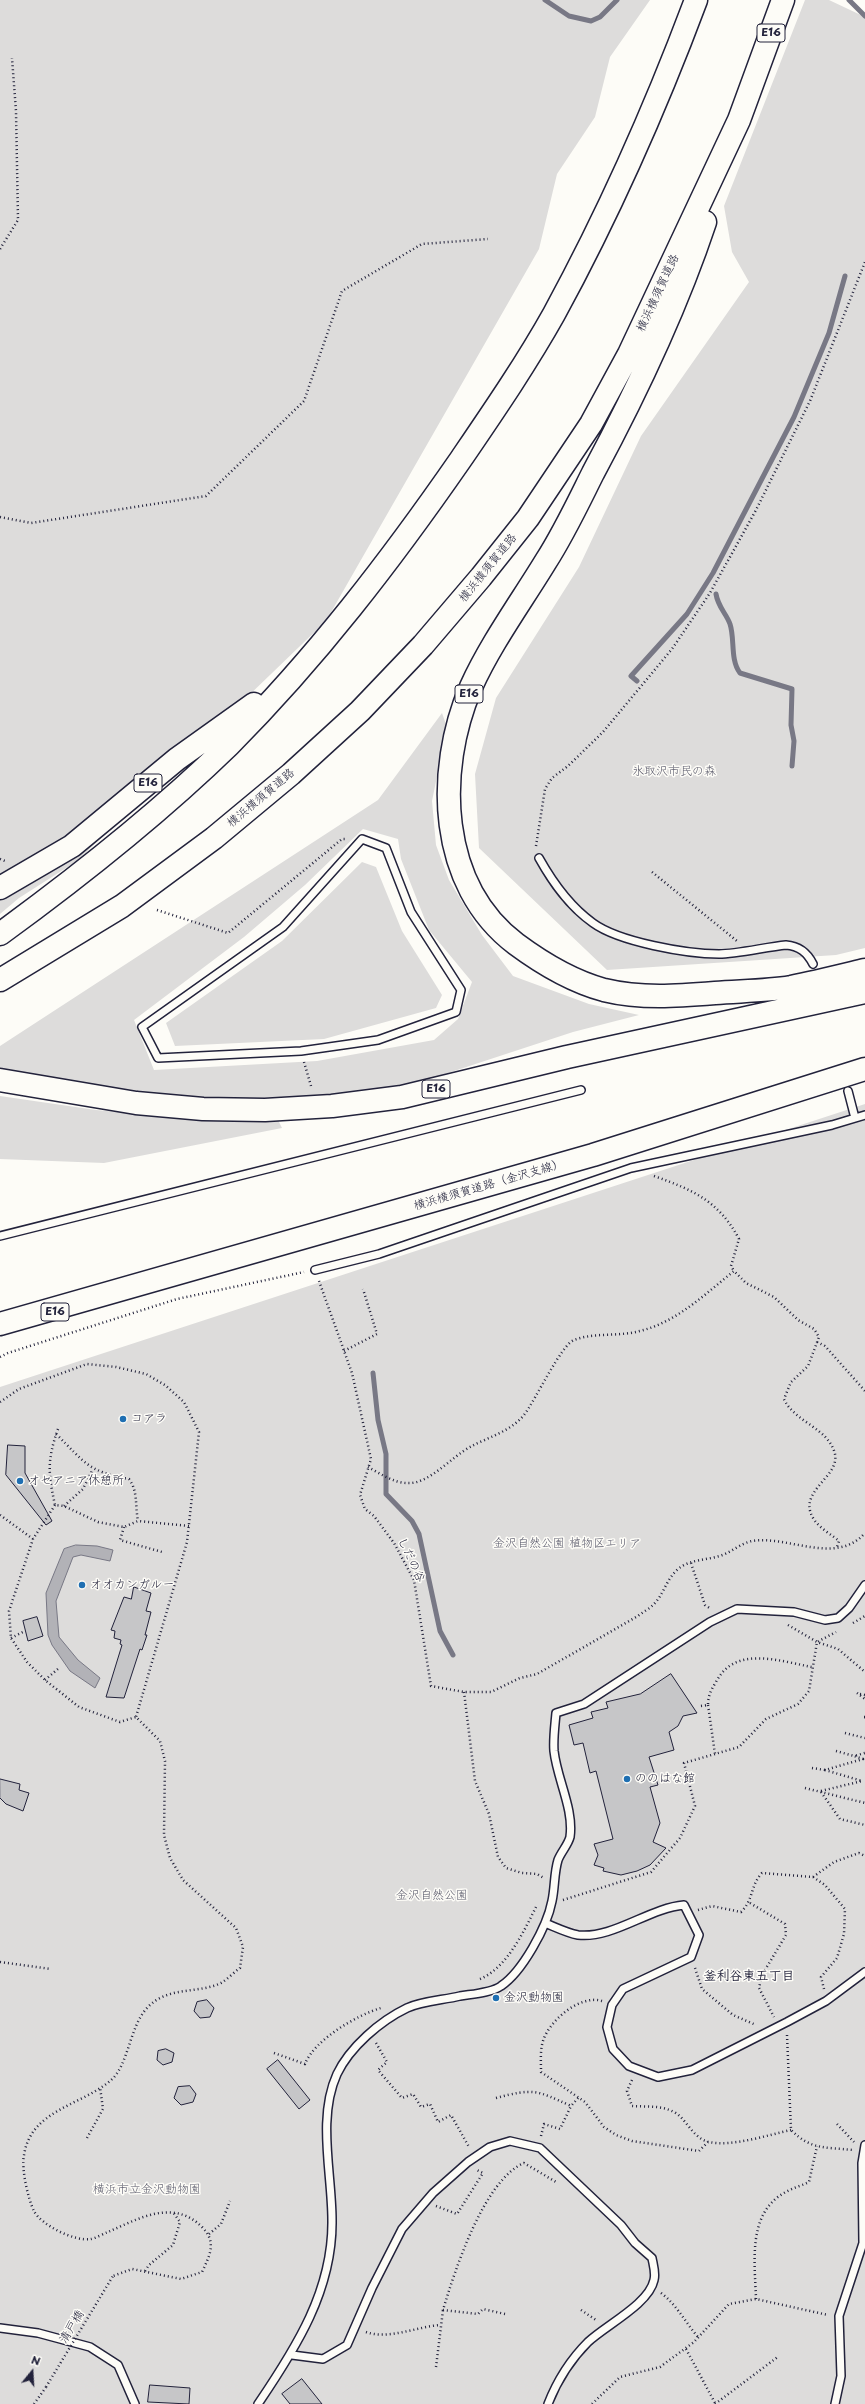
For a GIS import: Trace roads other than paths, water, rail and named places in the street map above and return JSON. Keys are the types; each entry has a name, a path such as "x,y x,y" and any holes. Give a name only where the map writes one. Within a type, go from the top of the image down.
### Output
{"highway":[{"name":"E16","path":"0,934 88,870 161,808 229,744 294,675 351,609 418,522 488,419 553,315 631,156 678,48 696,0"},
{"name":"横浜横須賀道路","path":"0,980 122,906 214,838 279,784 360,711 423,645 481,577 528,518 591,424 655,301 739,120 783,0"},
{"name":"E16","path":"739,120 694,254 650,360 549,557 501,633 471,688 450,762 448,816 456,852 467,885 483,909 508,938 542,963 577,981 604,990 637,996 676,996 788,987 865,970"},
{"name":"E16","path":"0,888 72,846 177,759 294,675"},
{"name":"E16","path":"0,1080 136,1103 203,1109 265,1110 332,1106 402,1097 567,1057 865,992"},
{"name":"横浜横須賀道路（金沢支線）","path":"111,1293 593,1155 865,1069"},
{"name":"E16","path":"0,1324 111,1293"},
{"name":"E16","path":"0,1331 111,1293"}],"lane":[{"path":"362,839 386,848 411,912 461,990 456,1012 378,1040 301,1051 158,1058 142,1027 283,927 362,839"},
{"path":"539,858 553,884 574,908 603,929 652,945 686,951 720,954 786,944 795,946 809,955 813,964"},
{"path":"0,1236 581,1090"},
{"path":"848,1091 855,1118"},
{"path":"315,1270 379,1254 631,1168 832,1125 865,1115"},
{"path":"258,2404 292,2354 316,2307 330,2252 332,2222 327,2123 330,2094 345,2059 370,2034 408,2008 498,1988 512,1977 545,1923 552,1900 553,1884 559,1857 570,1840 570,1824 554,1749 556,1713 584,1704 710,1622 737,1610 794,1612 825,1620 838,1618 849,1608 865,1585"},
{"path":"545,1923 578,1935 606,1932 670,1906 684,1905 699,1935 691,1957 623,1989 612,2004 607,2027 613,2050 629,2066 658,2077 692,2070 768,2033 826,2000 865,1972"},
{"path":"292,2354 323,2359 347,2345 372,2288 402,2229 433,2193 475,2157 490,2148 510,2141 540,2148 652,2258 654,2279 643,2300 606,2327 566,2368 548,2404"},
{"path":"835,2404 841,2376 839,2316 863,2243 864,2148"},
{"path":"0,2328 38,2333 90,2347 118,2365 135,2404"}],"waterway":[{"path":"545,0 569,16 591,21 600,17 617,0"},
{"path":"849,0 865,16"},
{"path":"637,681 631,676 687,614 713,573 794,417 829,333 845,276"},
{"path":"716,594 718,603 730,624 735,662 740,673 792,689 791,725 794,741 792,766"},
{"path":"373,1373 378,1420 386,1454 386,1494 412,1521 419,1534 440,1631 453,1655"}],"place":[{"name":"コアラ","path":"123,1419"},
{"name":"オセアニア休憩所","path":"20,1481"},
{"name":"オオカンガルー","path":"82,1585"},
{"name":"ののはな館","path":"627,1779"},
{"name":"金沢動物園","path":"496,1998"}],"district":[{"name":"釜利谷東五丁目","path":"749,1976"}],"park label":[{"name":"氷取沢市民の森","path":"674,772"},
{"name":"金沢自然公園 植物区エリア","path":"567,1544"},
{"name":"金沢自然公園","path":"432,1896"},
{"name":"横浜市立金沢動物園","path":"147,2190"}]}
